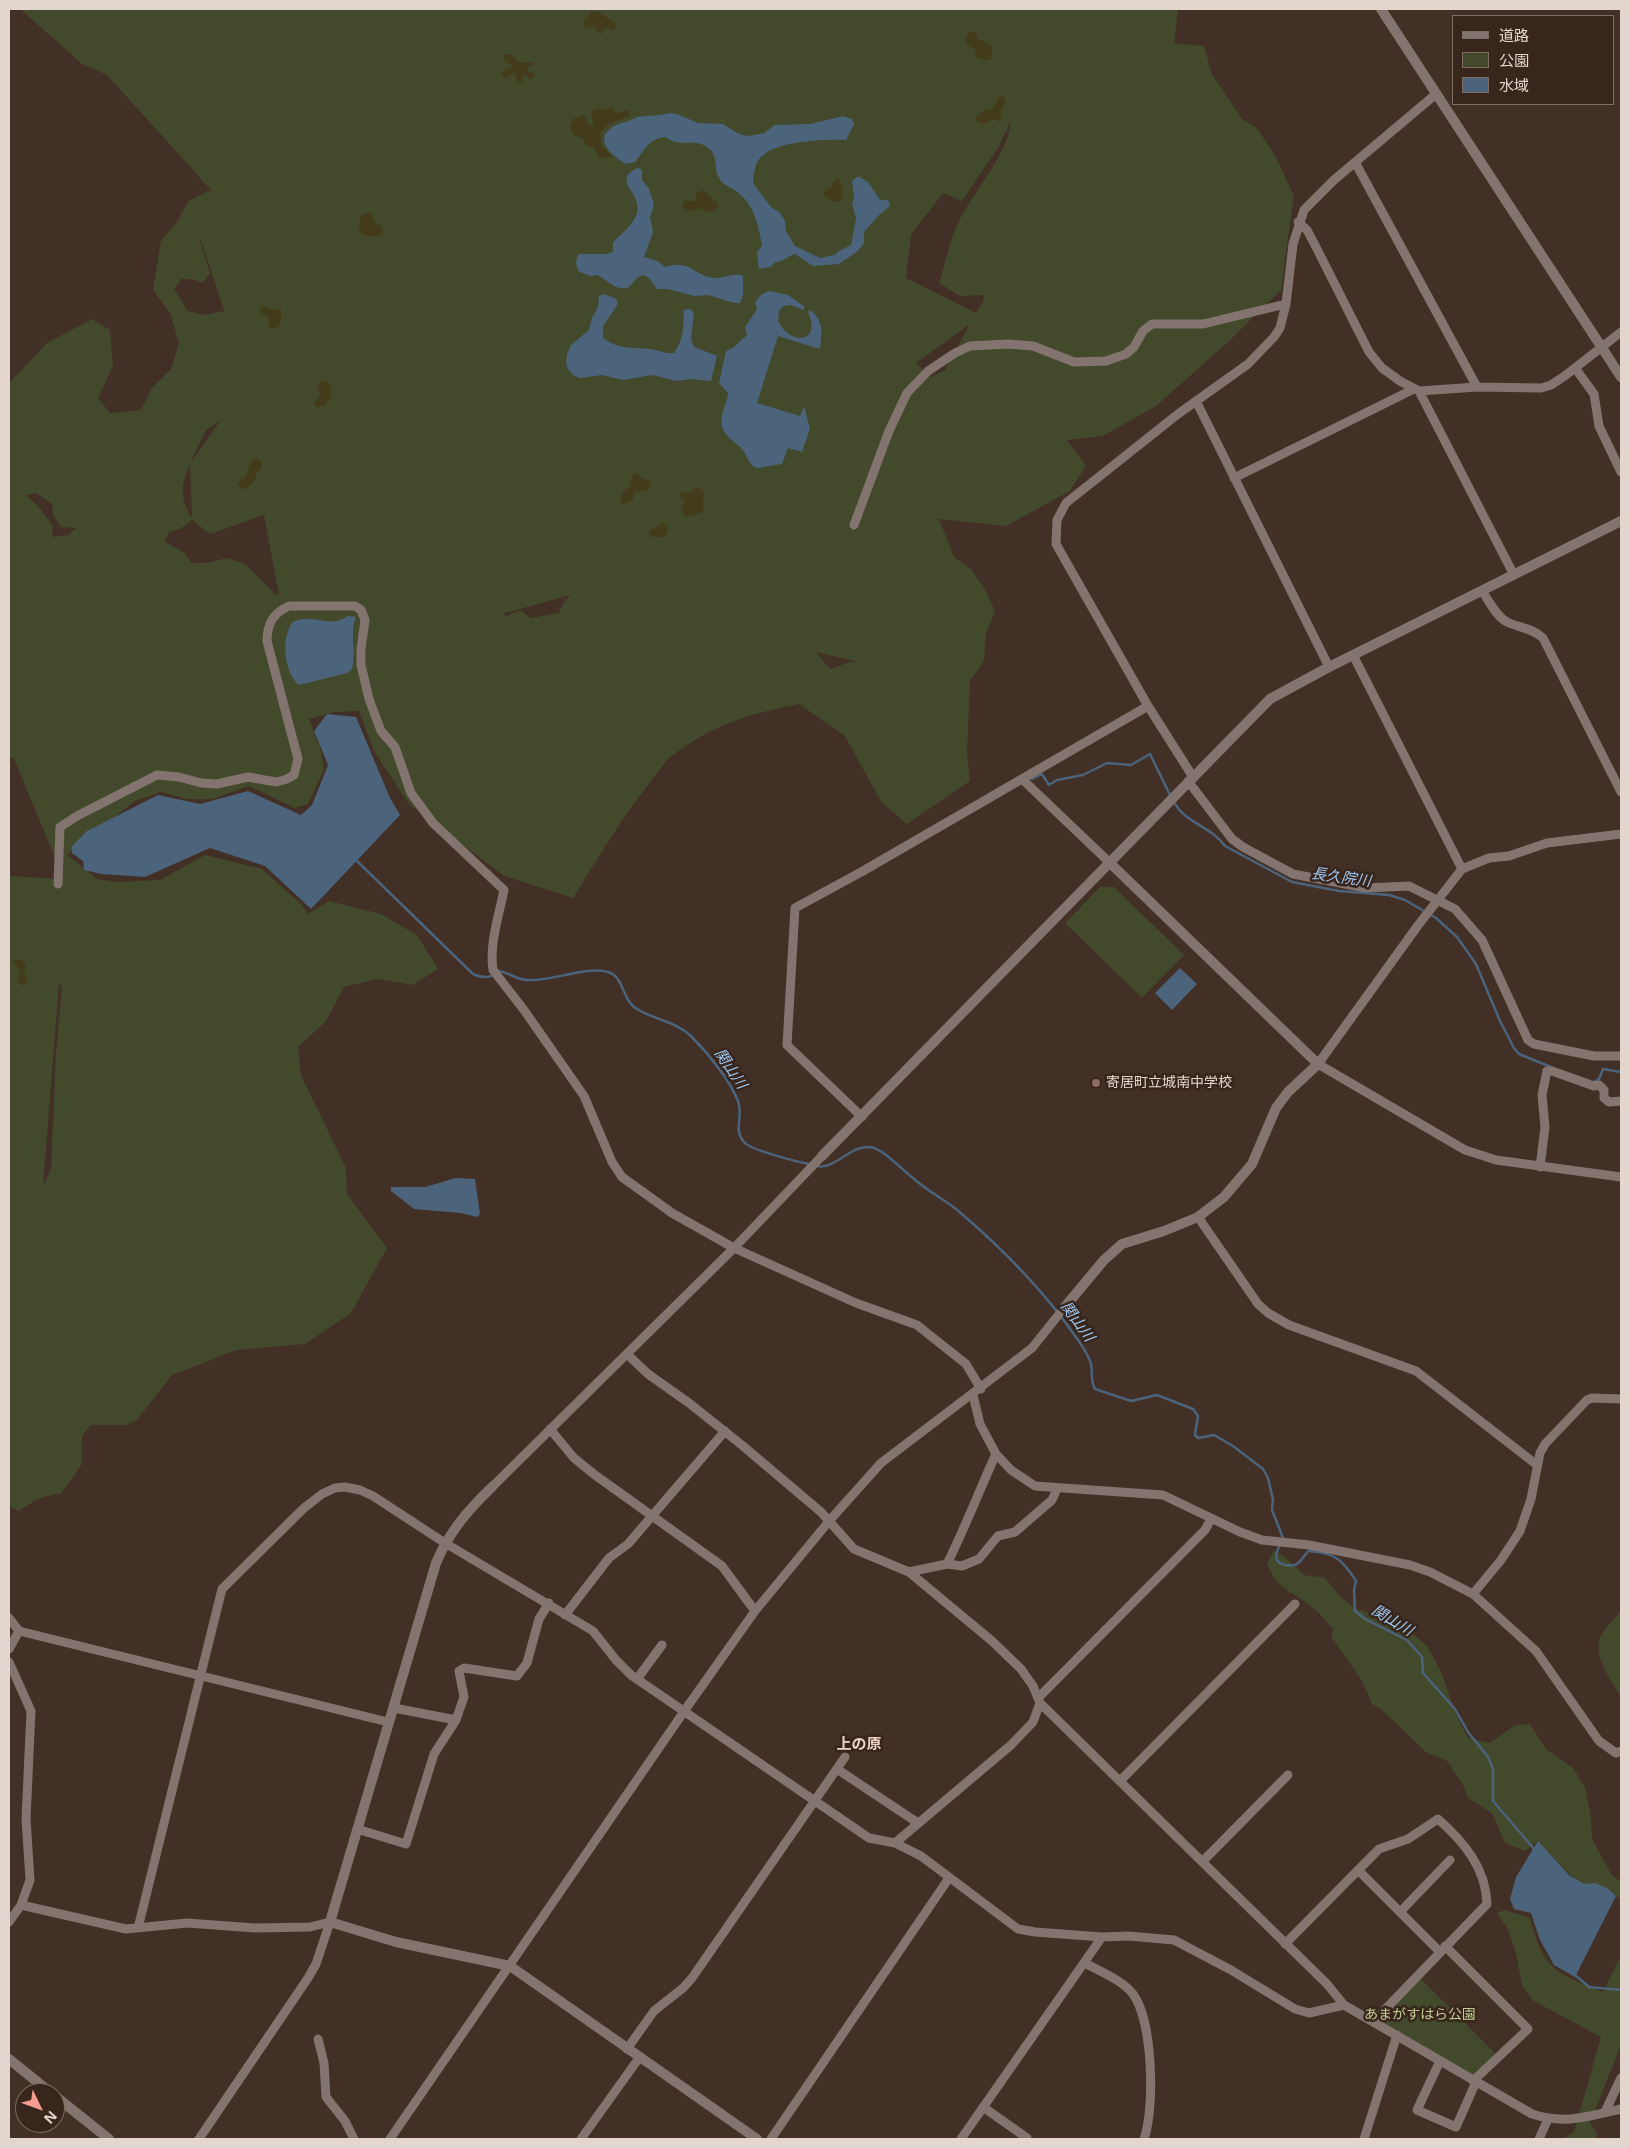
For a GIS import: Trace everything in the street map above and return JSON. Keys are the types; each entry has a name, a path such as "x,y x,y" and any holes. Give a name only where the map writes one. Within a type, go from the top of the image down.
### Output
{"street":[{"path":"1381,9 1621,377"},
{"path":"1436,94 1311,200 1298,222 1293,244 1286,304 1280,328 1274,337 1248,364 1196,401 1066,503 1057,520 1056,544 1191,779 1232,839 1292,874 1366,888 1409,886 1439,900 1455,909 1482,940 1528,1040 1534,1044 1594,1056 1621,1056"},
{"path":"1355,162 1477,387"},
{"path":"1298,222 1307,230 1369,352 1382,368 1416,390 1514,575"},
{"path":"854,525 889,431 907,393 928,371 955,353 970,346 1008,344 1033,346 1074,362 1106,361 1126,354 1134,347 1143,331 1152,324 1203,324 1286,304"},
{"path":"1234,478 1416,390 1477,387 1541,388 1551,385 1603,348 1621,332"},
{"path":"1575,368 1594,394 1599,426 1621,472"},
{"path":"1196,401 1329,666"},
{"path":"199,2139 316,1964 436,1563 445,1543 469,1509 734,1248 1270,699 1329,666 1621,521"},
{"path":"1482,591 1501,617 1507,622 1536,632 1543,638 1621,792"},
{"path":"58,884 60,828 77,816 157,775 216,784 248,777 276,782 287,780 294,775 298,759 268,641 270,623 281,609 289,606 355,606 361,610 365,620 361,665 369,700 381,731 395,747 411,793 433,823 504,890 496,927 492,962 493,970 524,1010 584,1096 612,1162 622,1177 672,1212 734,1248 856,1303 916,1325 966,1364 981,1388"},
{"path":"1353,655 1462,869"},
{"path":"862,1117 787,1045 795,908 863,871 1148,706"},
{"path":"1022,779 1318,1064 1465,1150 1496,1160 1621,1177"},
{"path":"390,2139 755,1611 830,1520 881,1464 1032,1348 1104,1260 1122,1244 1164,1231 1198,1217 1224,1197 1252,1164 1276,1108 1288,1092 1318,1064 1462,869 1489,858 1521,853 1547,843 1621,834"},
{"path":"1540,1167 1545,1127 1542,1095 1547,1071 1552,1071 1594,1086 1599,1085 1604,1090 1604,1098 1609,1102 1621,1101"},
{"path":"1198,1217 1258,1304 1268,1313 1289,1325 1416,1371 1537,1465"},
{"path":"627,1354 648,1374 725,1431 830,1520 854,1549 909,1572 992,1641 1021,1669 1039,1700 1327,1984 1344,2005 1532,2114 1548,2119 1581,2119 1621,2109"},
{"path":"973,1395 980,1424 996,1454 1011,1470 1035,1486 1163,1495 1211,1519 1262,1540 1309,1545 1410,1565 1430,1572 1473,1594 1536,1651 1599,1741 1616,1753 1621,1751"},
{"path":"1473,1594 1506,1553 1520,1531 1530,1499 1540,1453 1545,1444 1586,1400 1592,1398 1621,1399"},
{"path":"550,1429 574,1458 650,1516 722,1566 755,1611"},
{"path":"566,1615 609,1558 628,1544 650,1516 725,1431"},
{"path":"947,1564 968,1522 978,1492 996,1454"},
{"path":"138,1928 222,1589 304,1508 322,1494 345,1486 360,1490 445,1543 594,1631 616,1660 637,1679 685,1710 869,1838 895,1843 921,1856 1018,1929 1102,1937 1128,1936 1174,1940 1230,1970 1295,2009 1308,2013 1344,2005"},
{"path":"909,1572 947,1564 962,1566 979,1560 998,1536 1015,1532 1052,1500 1057,1489"},
{"path":"895,1843 1011,1745 1033,1722 1039,1700 1205,1530 1211,1519"},
{"path":"357,1829 406,1844 434,1754 456,1720 464,1698 459,1671 464,1668 517,1676 527,1663 539,1619 549,1603"},
{"path":"1120,1781 1295,1604"},
{"path":"9,1618 19,1631 388,1722"},
{"path":"9,1649 19,1631"},
{"path":"637,1679 662,1645"},
{"path":"9,1662 31,1711 26,1819 30,1880 21,1904 9,1922"},
{"path":"394,1708 456,1720"},
{"path":"627,2049 654,2011 683,1988 692,1978 845,1757"},
{"path":"837,1769 918,1823"},
{"path":"1203,1862 1288,1774"},
{"path":"1285,1944 1378,1849 1408,1839 1438,1819 1455,1834 1480,1869 1487,1904 1373,2022"},
{"path":"1400,1912 1450,1860"},
{"path":"1358,1870 1400,1912 1528,2028 1474,2082 1456,2127 1418,2110 1440,2061"},
{"path":"771,2139 949,1878"},
{"path":"21,1904 126,1929 187,1923 255,1928 310,1926 330,1922 396,1942 510,1966 638,2058 757,2139"},
{"path":"961,2139 1102,1937"},
{"path":"1085,1963 1122,1984 1133,1994 1142,2011 1152,2086 1144,2139"},
{"path":"1364,2139 1397,2035"},
{"path":"318,2039 324,2063 326,2098 345,2121 354,2139"},
{"path":"581,2139 638,2058"},
{"path":"9,2059 39,2083"},
{"path":"1605,2112 1621,2078"},
{"path":"65,2104 109,2139"},
{"path":"983,2107 1026,2139"},
{"path":"1539,2139 1548,2119"}],"green space":[{"path":"20,9 1178,9 1174,43 1204,46 1212,74 1242,119 1256,127 1275,155 1294,196 1281,290 1226,344 1156,406 1103,436 1067,440 1086,466 1070,491 1006,526 939,519 954,557 971,569 986,591 995,611 986,634 984,661 970,681 967,753 970,781 907,824 881,802 845,736 799,704 748,716 718,728 688,744 670,757 610,838 573,898 504,876 409,804 375,753 359,711 334,712 309,719 321,751 324,769 308,804 295,808 249,786 213,799 187,799 161,792 135,801 67,855 97,879 117,882 160,880 205,855 262,869 301,904 308,914 329,901 381,914 417,935 438,969 413,985 377,979 344,987 326,1021 298,1047 301,1075 346,1168 347,1194 387,1248 351,1313 305,1344 237,1350 172,1375 137,1420 126,1425 91,1425 82,1436 82,1464 61,1494 39,1499 19,1511 9,1506 9,876 60,879 56,860 14,759 9,757 9,383 47,343 92,319 110,330 113,366 98,398 110,413 141,410 151,389 171,369 179,343 170,313 153,290 161,241 178,221 188,201 211,190 107,75 82,64","holes":["1011,121 1009,133 998,158 957,225 939,283 960,296 984,295 983,302 976,313 906,278 911,235 943,193 962,201 999,146","200,240 225,314 222,311 204,315 188,311 174,289 181,279 192,279 203,283 210,273","970,324 945,370 931,377 916,363","220,421 192,461 206,430","190,464 192,518 183,498 183,485","36,493 52,504 53,515 61,527 76,528 68,535 52,537 53,526 38,506 26,495","264,515 279,595 276,595 245,564 227,558 207,563 191,563 185,553 165,542 169,532 180,529 192,520 210,534","570,595 559,613 531,618 520,610 507,616 502,614","816,652 858,662 850,662 830,669","59,983 62,987 56,1053 51,1168 43,1187"]},
{"path":"1100,887 1114,887 1184,955 1142,998 1065,923"},
{"path":"1274,1550 1285,1557 1304,1575 1325,1578 1342,1598 1356,1609 1400,1622 1428,1647 1442,1674 1455,1712 1468,1738 1490,1743 1515,1725 1530,1724 1546,1749 1573,1768 1585,1787 1591,1817 1592,1839 1611,1874 1621,1882 1621,1900 1607,1888 1585,1884 1572,1877 1538,1841 1525,1851 1505,1843 1492,1813 1468,1798 1463,1785 1447,1761 1427,1753 1381,1709 1372,1704 1362,1681 1331,1636 1333,1629 1314,1608 1285,1589 1275,1579 1267,1564"},
{"path":"1621,1611 1621,1697 1604,1668 1599,1651 1599,1643 1603,1632"},
{"path":"1505,1910 1530,1918 1540,1949 1554,1967 1574,1980 1603,1992 1621,1955 1621,2045 1590,2123 1597,2133 1596,2139 1563,2139 1574,2132 1601,2037 1532,2000 1522,1985 1515,1949 1507,1928 1497,1913"},
{"name":"あまがすはら公園","path":"1420,1978 1496,2054 1473,2075 1380,2021"}],"sand":[{"path":"597,11 616,24 614,30 605,28 602,34 596,31 595,26 586,28 584,24 585,18 590,17 589,12"},
{"path":"971,31 976,33 978,40 986,42 992,47 991,59 984,60 976,57 974,48 967,45 965,38"},
{"path":"510,54 521,63 533,62 534,65 529,66 527,69 528,72 534,73 534,78 530,79 523,74 523,82 520,83 516,82 515,72 507,78 502,76 502,71 512,67 510,63 506,63 504,58 505,55"},
{"path":"999,97 1003,97 1006,102 1000,111 1002,119 1000,122 994,119 983,124 975,121 975,117 983,111 993,108"},
{"path":"611,107 616,113 628,110 630,116 610,123 600,132 602,146 612,156 603,159 598,156 594,147 588,147 583,139 572,134 570,126 573,119 584,115 589,125 592,126 594,124 592,111"},
{"path":"838,178 842,189 840,202 833,201 823,193 832,187 834,181"},
{"path":"702,190 717,202 719,207 707,212 700,208 689,211 682,207 684,201 694,201 697,193"},
{"path":"369,212 372,214 373,221 382,226 383,232 380,235 368,236 358,228 361,216"},
{"path":"263,306 274,310 281,308 279,326 271,329 269,327 268,317 259,312"},
{"path":"320,381 331,384 330,398 325,406 318,407 314,405 321,395 317,386"},
{"path":"256,457 262,463 262,467 253,483 242,489 238,484 239,481 246,477 250,464"},
{"path":"638,473 642,479 649,480 651,485 646,491 635,492 632,501 624,504 621,502 622,495 629,488 633,474"},
{"path":"698,487 705,493 702,502 704,506 702,512 686,517 681,510 685,501 680,497 680,493 690,492"},
{"path":"662,523 668,526 667,534 662,537 652,537 649,531"},
{"path":"18,959 26,964 24,972 28,980 24,986 18,983 19,970 14,960"}],"water":[{"path":"670,113 698,123 723,124 739,134 749,136 764,133 775,125 810,124 843,116 852,119 854,124 846,140 815,141 780,147 763,155 758,160 755,168 753,183 771,207 780,213 785,221 786,231 795,246 820,258 835,255 851,245 856,218 852,203 854,198 852,181 857,177 868,182 880,200 888,200 890,206 864,232 864,243 858,251 839,264 813,266 795,254 775,262 771,267 759,269 757,253 762,245 754,215 742,196 720,179 713,154 708,148 698,143 677,142 665,137 659,138 644,149 635,162 626,164 610,152 606,146 604,140 609,129 637,117"},
{"path":"638,168 642,170 642,180 649,189 654,205 650,217 653,232 644,257 657,261 665,267 685,266 715,278 743,276 743,295 740,303 708,295 694,296 668,289 657,289 649,278 643,275 638,277 628,288 623,289 615,287 597,275 590,276 578,271 576,263 578,254 606,254 613,252 613,243 630,226 635,218 638,206 629,188 627,177 630,172"},
{"path":"769,291 788,295 805,307 803,310 791,305 783,306 779,311 778,321 790,335 803,338 808,335 811,330 808,312 810,310 815,314 820,323 821,338 820,349 778,336 757,403 800,416 804,406 810,429 802,452 788,448 782,464 757,468 748,461 743,450 723,429 722,414 728,393 719,383 726,351 733,348 747,335 745,327 757,309 755,302 762,294"},
{"path":"604,294 616,299 618,304 603,326 603,338 609,342 626,347 674,353 681,338 684,310 690,309 694,313 691,339 694,347 717,356 711,381 692,379 676,381 653,375 622,380 602,375 580,378 573,375 568,369 566,362 567,354 571,345 589,330 592,318 598,307 599,296"},
{"path":"347,616 356,617 353,630 354,656 352,669 347,673 299,685 290,672 286,656 286,638 292,623 306,619 334,621"},
{"path":"327,714 356,717 390,798 400,815 311,909 265,866 210,848 145,877 101,874 84,870 83,861 72,853 72,846 87,831 158,795 200,804 248,791 301,815 312,805 328,765 314,731"},
{"path":"1180,968 1197,984 1172,1010 1155,993"},
{"path":"456,1178 475,1179 480,1214 478,1217 460,1213 414,1209 391,1191 391,1187 425,1187"},
{"path":"1538,1841 1570,1876 1585,1884 1595,1883 1607,1888 1616,1896 1575,1977 1554,1965 1540,1940 1531,1913 1514,1909 1510,1899 1516,1877"}],"waterway":[{"name":"長久院川","path":"1032,779 1042,774 1049,785 1057,780 1083,775 1107,763 1131,765 1150,754 1171,797"},
{"name":"長久院川","path":"1174,802 1185,815 1213,834 1225,846 1292,882 1339,891 1389,895 1405,900 1436,918 1457,937 1476,964 1500,1021 1514,1048 1519,1054 1551,1067"},
{"name":"関山川","path":"357,861 473,974 487,977 500,971 521,979 530,980 588,971 608,972 613,975 617,978 634,1007 677,1026 691,1036 718,1067 730,1084 738,1101 740,1112 739,1133 745,1143 765,1152 809,1164"},
{"name":"長久院川","path":"1594,1082 1599,1079 1603,1069 1621,1072"},
{"name":"関山川","path":"817,1166 830,1164 863,1147 875,1149 893,1160 918,1182 956,1209 1006,1254 1037,1287 1086,1352 1091,1364 1092,1380 1095,1389 1131,1401 1157,1395 1193,1409 1198,1416 1195,1435 1198,1438 1214,1435 1233,1446 1263,1469 1268,1478 1273,1500 1272,1510 1283,1538 1276,1554 1277,1561 1285,1565 1294,1565 1308,1551 1331,1555 1347,1568 1356,1581 1354,1590 1355,1611 1365,1619 1407,1640 1422,1657 1423,1673 1455,1709 1468,1732 1488,1757 1493,1769 1493,1801 1534,1849"},
{"name":"関山川","path":"1575,1975 1589,1987 1621,1990"}],"place":[{"name":"寄居町立城南中学校","path":"1096,1083"}],"district":[{"name":"上の原","path":"859,1745"}]}
